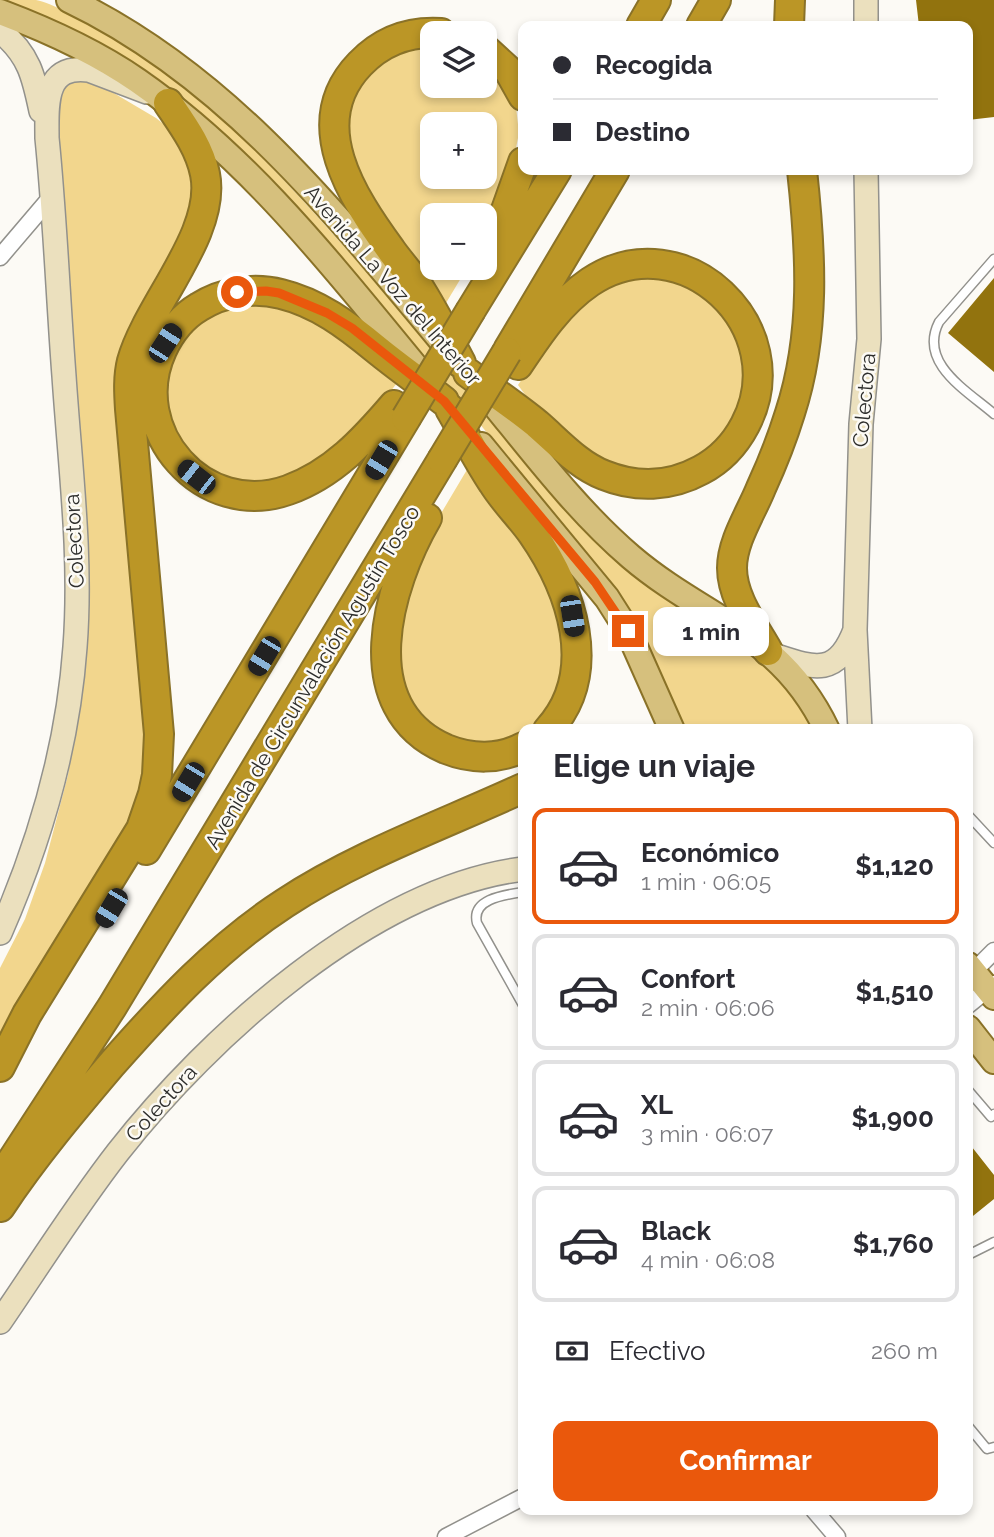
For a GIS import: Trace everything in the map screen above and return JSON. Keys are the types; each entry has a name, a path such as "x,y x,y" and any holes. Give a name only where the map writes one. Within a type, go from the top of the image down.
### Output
{"highway":[{"path":"644,21 656,0"},
{"path":"704,21 716,0"},
{"path":"789,21 790,0"},
{"path":"420,32 383,46 351,74 341,92 334,120 334,134 339,160 352,188 390,249 419,287 453,368 535,423 585,465 601,474 636,484 671,482 710,465 741,433 758,393 756,353 751,336 734,306 722,293 703,280 663,266 627,267 593,280 562,306 512,359"},
{"path":"497,60 509,71 518,87"},
{"path":"0,1067 27,1014 136,837 147,814 157,775 159,734 129,377 137,346 198,226 207,199 201,159 193,141 163,99"},
{"path":"497,228 518,175"},
{"path":"466,304 554,175"},
{"name":"Avenida de Circunvalación Agustín Tosco","path":"0,1179 112,1007 448,466 460,405 512,359 612,175"},
{"path":"770,653 740,601 732,568 737,541 781,438 800,380 809,311 810,266 802,175"},
{"path":"473,280 453,368 400,411 353,450 317,476 286,491 253,496 223,490 185,468 174,456 159,429 152,401 154,372 165,343 183,319 195,309 223,295 266,291 293,298 341,320 460,405 494,485 544,551 568,602 577,647 575,676 565,707 552,724"},
{"path":"0,1083 144,855 400,411"},
{"path":"448,466 393,599 386,647 390,687 409,723 441,747 478,757 504,754 518,749"},
{"path":"0,1207 48,1139 129,1045 190,978 236,938 287,902 344,870 518,790"}],"main road":[{"name":"Avenida La Voz del Interior","path":"69,0 146,42 185,69 227,104 339,221 453,368 610,538 645,568 770,653 805,690 824,724"},
{"name":"Avenida La Voz del Interior","path":"0,12 93,54 163,99 226,152 282,208 460,405 607,598 628,631 670,724"},
{"path":"973,1039 994,1061"}],"street":[{"path":"866,0 866,21"},
{"name":"Colectora","path":"0,31 22,53 33,72 47,138"},
{"name":"Colectora","path":"0,933 28,864 54,780 64,734 75,647 77,563 47,138 48,95 54,82 66,72 80,69 89,70 163,99"},
{"name":"Colectora","path":"860,724 855,630 861,424 869,339 866,175"},
{"path":"0,257 52,196"},
{"path":"770,653 810,667 826,666 843,655 855,630"},
{"name":"Colectora","path":"0,1322 119,1151 183,1078 247,1017 310,967 376,921 435,893 494,874 518,870"},
{"path":"973,996 994,951"},
{"path":"446,1537 518,1500"},
{"path":"818,1515 837,1537"}],"lane":[{"path":"994,259 939,322 933,344 936,358 943,370 994,414"},
{"path":"973,820 994,843"},
{"path":"518,893 484,903 477,908 475,914 477,923 518,996"},
{"path":"973,1096 991,1117 994,1114"},
{"path":"973,1252 994,1242"},
{"path":"973,1432 987,1449 994,1447"}],"shaded area":[{"path":"2,0 36,0 66,12 158,67 214,112 316,215 543,481 598,541 635,576 734,642 771,671 789,691 810,724 684,724 513,464 278,185 193,107 152,74 117,52"},
{"path":"420,47 420,98 497,98 497,79 516,107 518,138 513,163 497,203 420,203 420,269 392,233 346,150 350,99 382,58"},
{"path":"68,78 90,79 156,118 171,130 190,157 197,200 130,346 152,731 141,803 0,1037 0,968 25,919 45,863 68,775 86,651 88,560 55,98"},
{"path":"642,277 668,279 707,295 741,339 746,390 726,434 689,464 648,474 598,461 537,411 518,385 558,329 582,304 614,283"},
{"path":"428,280 460,280 446,303"},
{"path":"249,301 296,310 358,346 397,383 369,419 304,471 259,485 214,475 178,444 163,405 173,349 204,316"},
{"path":"468,468 529,548 563,620 564,677 547,714 536,724 518,724 518,735 501,743 465,744 418,717 398,675 399,616 427,537"}],"building":[{"path":"916,0 994,0 994,117 973,119 973,21 918,21"},
{"path":"994,278 994,372 948,333"},
{"path":"973,1148 994,1175 994,1199 973,1216"}],"route":[{"path":"237,292 279,293 341,320 444,401 595,582 628,631"}]}
